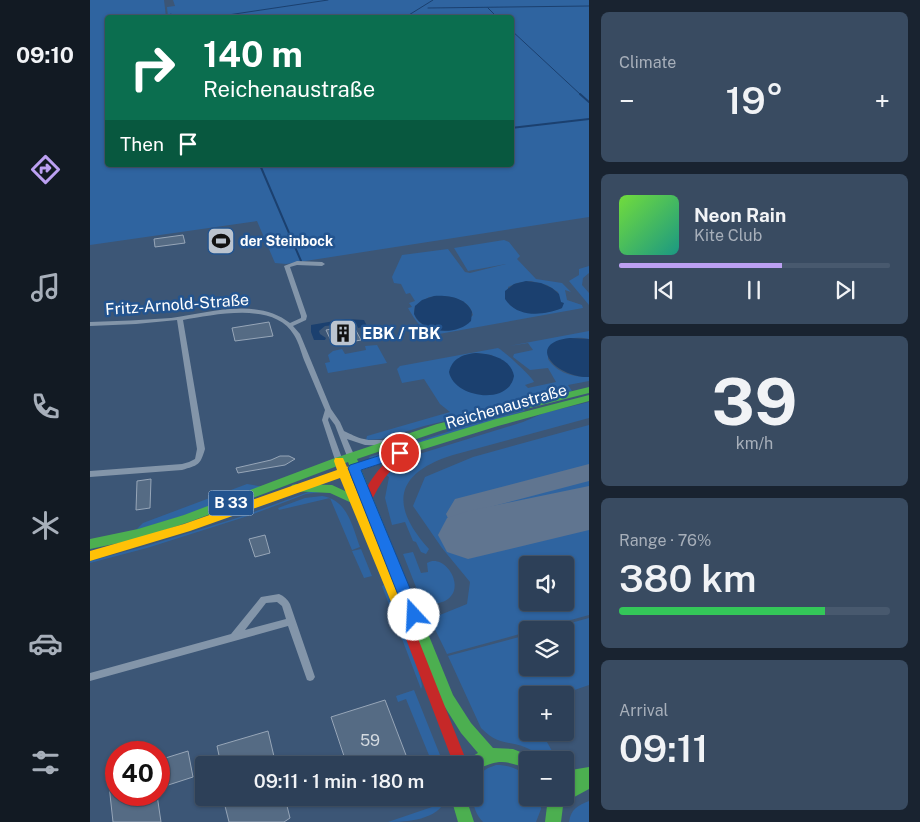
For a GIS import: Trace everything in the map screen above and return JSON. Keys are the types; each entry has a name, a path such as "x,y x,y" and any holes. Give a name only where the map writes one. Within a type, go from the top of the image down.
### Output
{"main road":[{"name":"Reichenaustraße","path":"90,556 188,529 296,488 340,467 351,457 389,444 476,418 589,390"},
{"name":"Reichenaustraße","path":"90,544 138,534 340,467 354,468 415,448 589,398"},
{"path":"367,499 374,479 382,468 415,448"},
{"path":"351,457 444,690 471,738 489,754"},
{"path":"340,467 388,579 457,756"},
{"path":"296,488 332,489 354,500"},
{"path":"483,757 489,754 504,753 519,757"},
{"path":"574,776 589,774"},
{"path":"574,789 589,781"},
{"path":"460,806 462,819"},
{"path":"553,822 555,806"}],"street":[{"path":"322,264 297,263 287,266 304,316 304,319 291,325 297,334 328,410 334,415 342,432 351,457"},
{"name":"Fritz-Arnold-Straße","path":"90,324 180,318 246,310 270,314 291,325"},
{"path":"90,474 182,467 198,460 201,449 180,318"},
{"path":"328,410 325,420 340,467"},
{"path":"342,432 366,443 384,442 389,444"},
{"path":"234,637 264,600 279,598 286,604 310,677"},
{"path":"90,677 291,621"}],"shaded area":[{"path":"90,0 164,0 166,15 105,15 105,167 254,168 514,167 514,15 168,15 167,7 175,6 173,0 589,0 589,217 286,264 275,263 257,221 90,245"},
{"path":"504,240 509,242 520,256 517,259 536,279 562,283 571,292 565,290 567,300 582,305 583,308 439,334 428,332 417,322 408,308 412,307 409,303 415,301 410,293 406,294 401,284 394,283 392,277 402,255 448,249 465,272 470,273 506,264 468,271 454,248","holes":["531,281 547,285 558,292 562,308 549,312 528,313 509,304 508,287 517,283","444,296 466,303 473,315 463,326 453,330 437,330 422,324 414,313 415,306 429,297"]},
{"path":"589,266 589,273 583,278 582,285 589,293 589,305 569,281 579,275 579,269"},
{"path":"526,281 541,283 552,288 559,294 561,302 564,303 562,308 540,314 532,314 517,310 510,305 505,299 505,291 514,284"},
{"path":"434,296 456,298 466,303 472,312 471,321 465,326 449,331 441,331 425,326 418,321 414,314 415,306 422,300"},
{"path":"346,319 364,320 367,326 358,328 356,323 325,326 319,331 326,338 325,340 314,340 311,325"},
{"path":"589,331 589,339 568,339 557,342 549,348 548,359 561,371 571,375 589,377 589,381 568,385 572,391 424,426 381,439 366,440 367,436 450,412 440,404 424,379 402,383 397,369 400,366 498,348 532,379 534,382 525,385 528,388 556,382 548,368 530,370 513,357 514,354 533,350 528,343 509,346","holes":["476,353 492,355 510,386 505,390 486,394 461,388 462,356"]},
{"path":"570,338 589,339 589,377 577,376 566,372 550,360 547,353 549,346 556,341"},
{"path":"377,345 387,363 328,373 325,363 330,362 328,355 333,351 342,349 345,354 366,350 365,346"},
{"path":"476,353 500,358 509,365 514,376 510,386 502,392 493,395 481,395 470,393 453,381 449,372 453,363 467,354"},
{"path":"589,402 589,418 453,455 434,462 419,471 409,481 404,492 404,505 416,533 429,549 426,554 421,552 416,542 413,541 405,522 392,525 385,498 389,477 383,472 403,459 523,422 544,413"},
{"path":"524,410 370,459 369,457 466,426"},
{"path":"589,425 589,615 567,621 519,621 519,634 447,654 430,619 467,604 470,582 442,548 413,506 425,477 473,457"},
{"path":"247,484 264,487 205,509 136,530 143,523"},
{"path":"311,491 329,491 306,494 251,515 147,548 90,563 90,561 240,517"},
{"path":"322,496 329,498 279,510 278,508 305,498"},
{"path":"330,498 338,503 348,515 360,547 352,550"},
{"path":"361,549 372,576 364,578 352,551"},
{"path":"413,552 421,573 428,572 427,563 434,561 442,563 448,568 455,584 454,592 449,598 439,603 423,605 403,554"},
{"path":"384,585 418,665 421,689 382,586"},
{"path":"589,618 589,685 574,690 574,686 519,686 519,741 546,741 552,751 533,751 500,741 488,734 481,728 448,656 519,637 519,676 574,676 574,622"},
{"path":"414,690 440,756 429,756 406,699 398,702 396,696"},
{"path":"496,765 519,771 519,806 541,806 536,822 483,822 474,806 483,806 483,772"},
{"path":"589,801 589,822 569,822 571,814 575,809"},
{"path":"442,806 429,816 413,820 388,822 432,807"}],"building":[{"path":"183,235 185,243 155,247 154,239"},
{"path":"269,322 273,336 235,341 232,328"},
{"name":"EBK / TBK","path":"353,325 361,340 333,345 326,330"},
{"path":"280,456 289,456 295,459 285,465 238,473 236,468 271,460"},
{"path":"151,479 150,508 136,510 137,481"},
{"path":"265,535 270,553 255,557 249,539"},
{"path":"385,700 406,756 344,756 331,717"},
{"path":"268,731 274,756 219,756 217,746"},
{"path":"188,751 193,777 170,784 170,757"},
{"path":"111,806 159,806 161,822 113,822"},
{"path":"225,806 287,806 290,818 284,822 229,822"}],"waterway":[{"path":"228,15 328,0"},
{"path":"409,15 433,0"},
{"path":"428,8 589,6"},
{"path":"488,8 495,15"},
{"path":"514,33 581,95"},
{"path":"580,94 589,102"},
{"path":"514,128 589,119"},
{"path":"261,167 301,261"}],"taxiway":[{"path":"468,535 458,514 463,505 589,472"}],"runway":[{"path":"468,535 589,508"}],"traffic: fast":[{"path":"90,544 138,534 188,518 339,461 441,427 589,390"},
{"path":"392,455 496,423 589,398"},
{"path":"351,457 448,699 466,728 489,754"},
{"path":"296,488 332,489 354,500"},
{"path":"483,758 499,754 519,758"},
{"path":"574,776 589,774"},
{"path":"574,789 589,781"},
{"path":"461,806 466,822"},
{"path":"553,822 555,806"}],"traffic: slow":[{"path":"90,556 186,528 392,455"},
{"path":"339,461 409,631"}],"traffic: jam":[{"path":"367,499 375,482 385,469 414,449"},
{"path":"409,631 458,756"}],"place":[{"name":"der Steinbock","path":"221,241"},
{"name":"EBK / TBK","path":"343,333"}],"route":[{"path":"400,453 354,468 414,615"}]}
